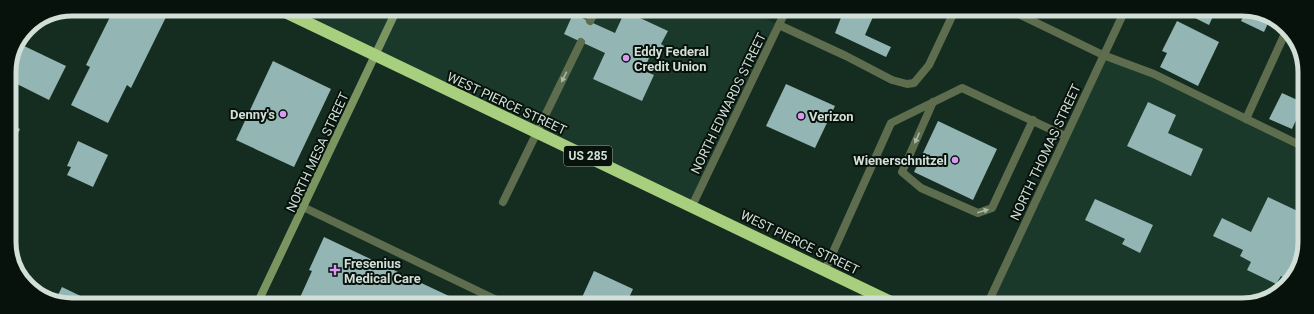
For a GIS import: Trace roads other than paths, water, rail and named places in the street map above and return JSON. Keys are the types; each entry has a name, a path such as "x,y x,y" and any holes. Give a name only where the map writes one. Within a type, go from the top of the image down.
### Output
{"highway":[{"name":"WEST PIERCE STREET","path":"293,16 884,298"}],"street":[{"name":"NORTH MESA STREET","path":"260,298 394,16"},
{"path":"590,21 593,16"},
{"name":"NORTH EDWARDS STREET","path":"692,206 783,16"},
{"path":"779,25 846,56 892,80 907,84 914,83 929,65 952,16"},
{"path":"1022,16 1103,55 1154,74 1298,144"},
{"name":"NORTH THOMAS STREET","path":"990,298 1122,16"},
{"path":"1246,119 1284,36"},
{"path":"503,202 581,42"},
{"path":"825,270 891,123 962,88 1065,136"},
{"path":"933,102 902,172 921,188 978,213 992,208 1033,120"},
{"path":"303,207 493,298"}],"place":[{"name":"Eddy Federal Credit Union","path":"626,58"},
{"name":"Denny's","path":"283,114"},
{"name":"Verizon","path":"801,116"},
{"name":"Wienerschnitzel","path":"955,160"},
{"name":"Fresenius Medical Care","path":"335,270"}]}
